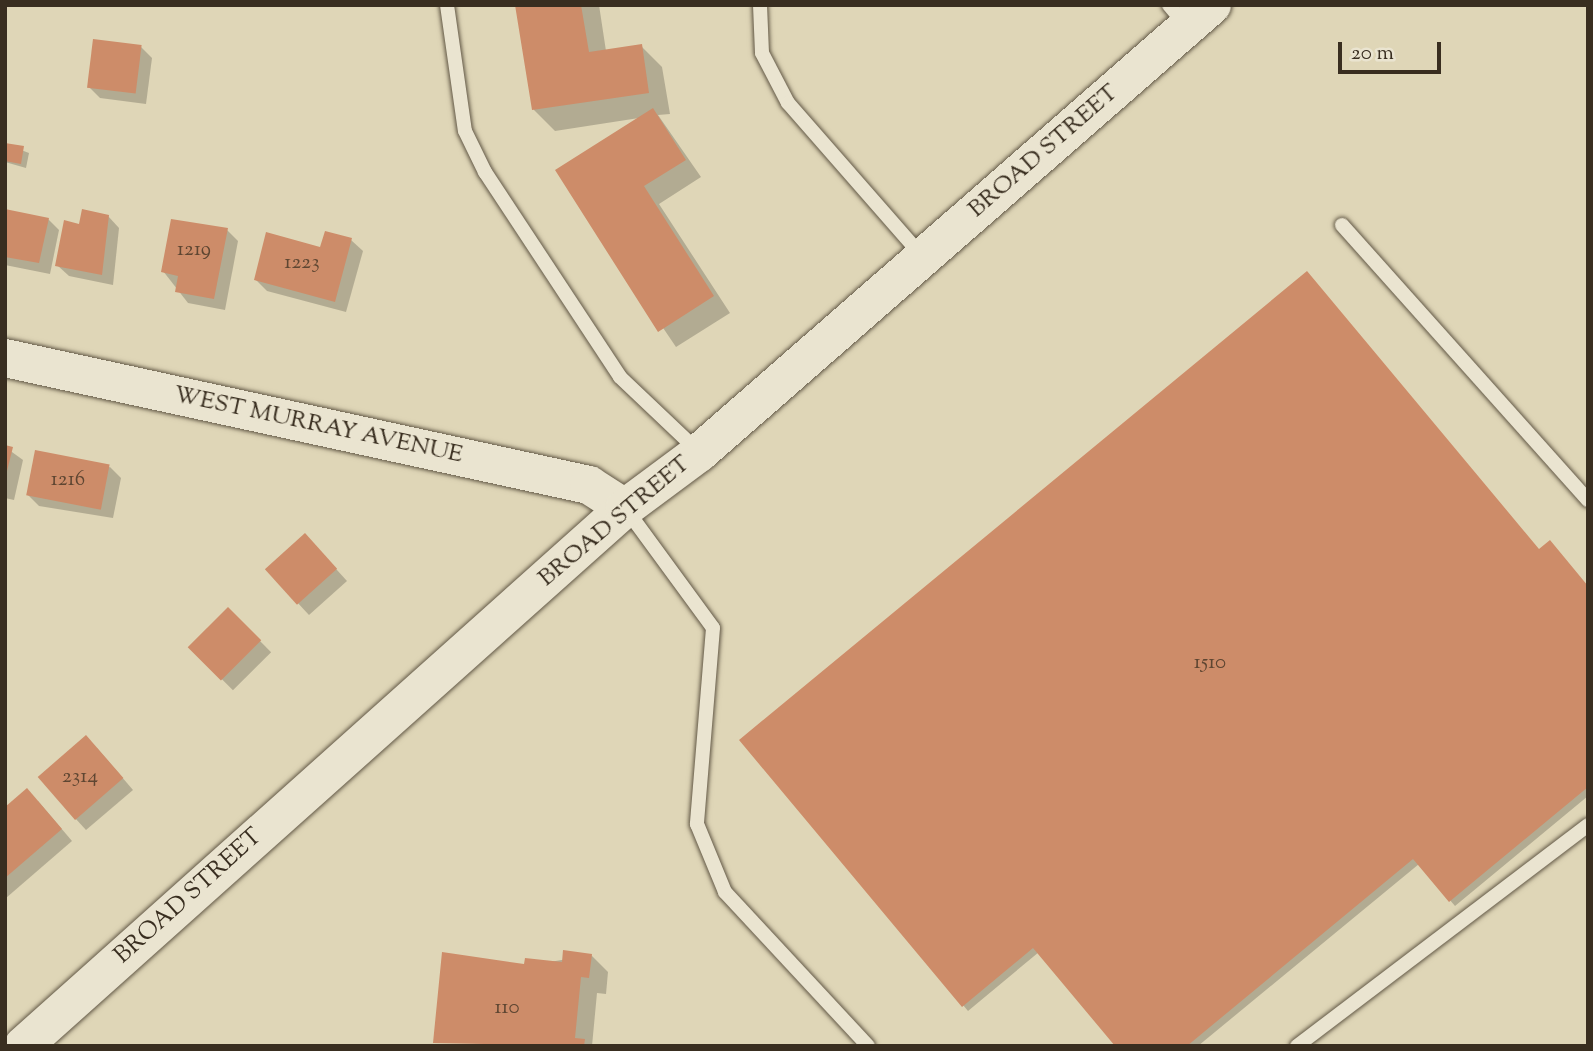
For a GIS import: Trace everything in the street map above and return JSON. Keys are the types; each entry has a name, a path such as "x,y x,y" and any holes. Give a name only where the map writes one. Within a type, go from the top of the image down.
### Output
{"main road":[{"name":"BROAD STREET","path":"23,1046 625,508 699,453 923,257 1189,12"},
{"name":"WEST MURRAY AVENUE","path":"5,358 589,485 625,508"}],"lane":[{"path":"447,5 465,131 485,172 620,377 699,453"},
{"path":"760,5 762,53 788,103 923,257"},
{"path":"1342,225 1588,500"},
{"path":"625,508 713,628 697,824 725,892 869,1046"},
{"path":"1297,1046 1588,825"}],"building":[{"path":"515,5 581,5 589,52 642,44 649,93 532,110"},
{"path":"93,39 142,45 136,94 87,88"},
{"path":"653,108 686,160 644,186 714,296 658,332 555,170"},
{"path":"5,143 24,146 21,164 5,161"},
{"path":"5,209 49,218 39,263 5,257"},
{"path":"82,209 109,215 102,275 55,266 64,220 79,224"},
{"path":"171,219 228,228 214,299 175,292 178,276 161,272"},
{"path":"325,231 352,238 335,302 254,280 266,232 320,247"},
{"path":"1307,271 1539,549 1550,540 1588,586 1588,787 1449,902 1413,859 1187,1046 1115,1046 1033,948 962,1007 739,740"},
{"path":"5,445 13,447 6,475 5,474"},
{"path":"35,450 110,465 101,510 26,495"},
{"path":"305,533 337,569 297,605 265,569"},
{"path":"228,607 261,640 221,681 188,647"},
{"path":"86,735 123,778 75,820 38,777"},
{"path":"27,788 62,829 5,878 5,807"},
{"path":"563,950 592,954 589,978 581,977 575,1038 585,1039 584,1046 433,1043 442,952 524,964 525,958 562,962"}]}
